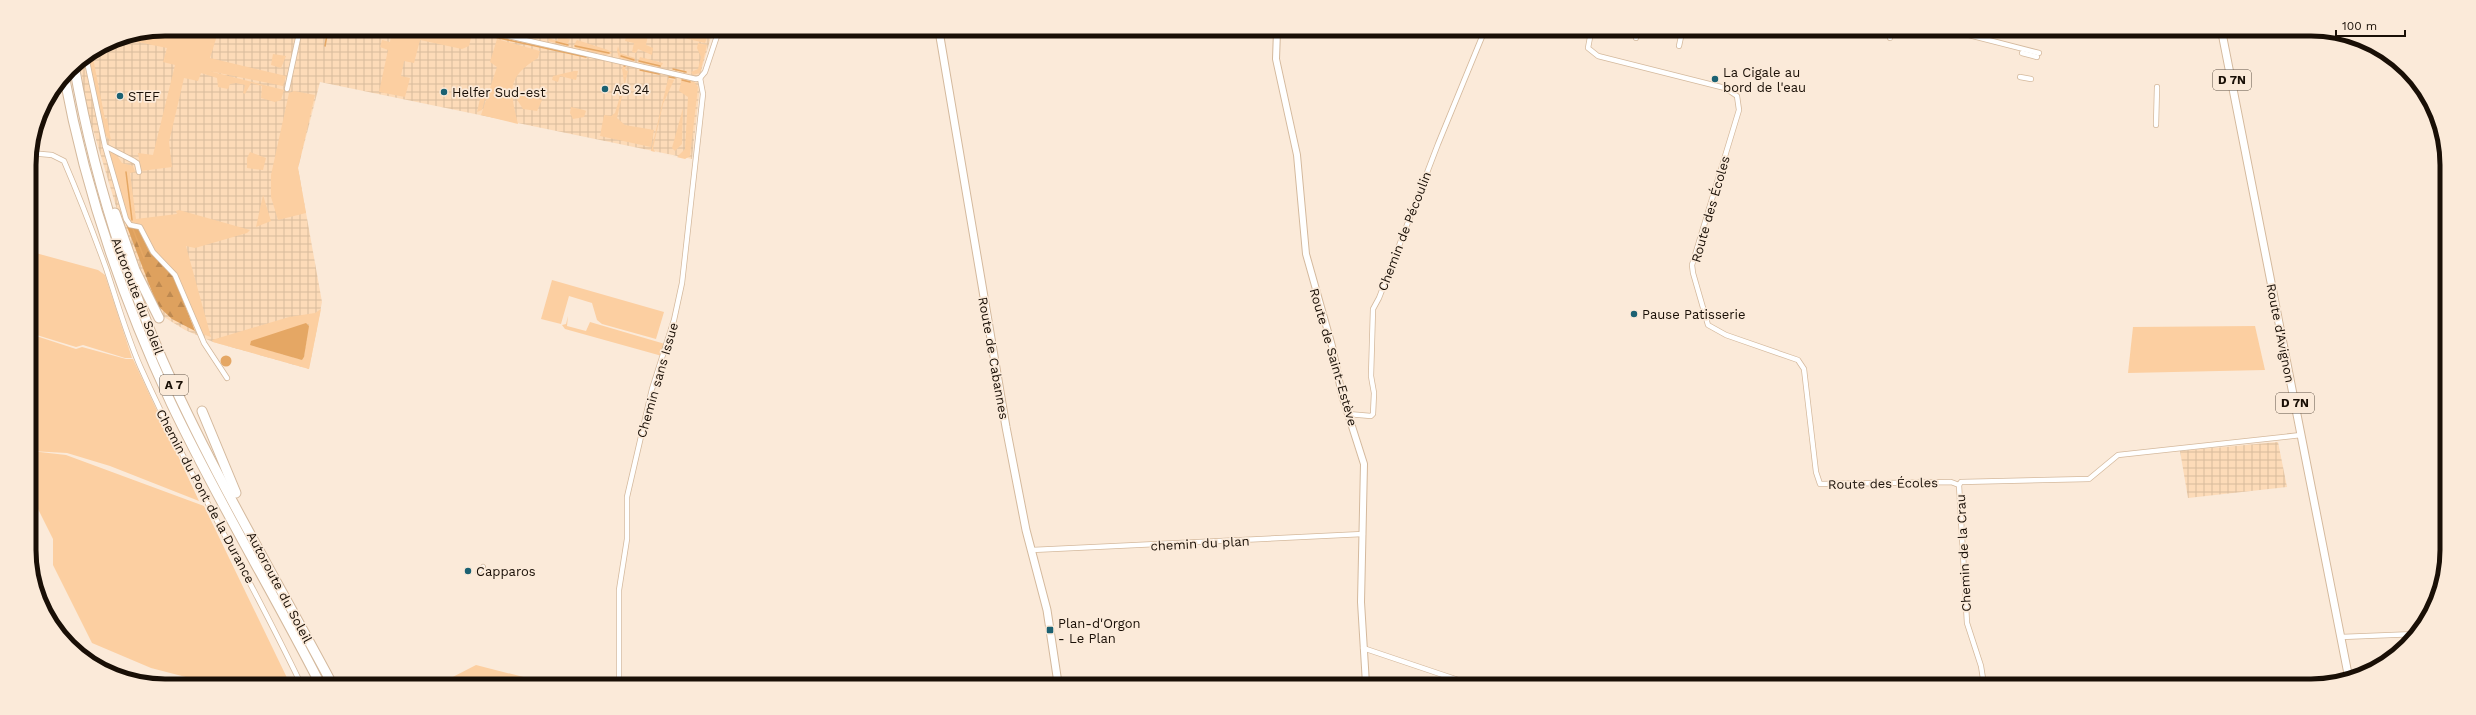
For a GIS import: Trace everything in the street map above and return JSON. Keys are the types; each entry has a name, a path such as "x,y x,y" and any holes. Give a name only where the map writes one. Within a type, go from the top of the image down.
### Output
{"highway":[{"name":"Autoroute du Soleil","path":"75,73 83,116 114,232 150,330 208,452 329,679"},
{"name":"Autoroute du Soleil","path":"66,83 84,166 98,218 139,331 200,462 317,679"},
{"path":"83,116 91,134 117,222 135,270 159,318"},
{"path":"202,411 220,460 260,550"},
{"path":"300,646 311,679"}],"main road":[{"name":"Route de Cabannes","path":"940,36 1006,427 1047,610 1057,679"},
{"name":"Route d'Avignon","path":"2223,36 2348,674"}],"street":[{"path":"287,90 299,36"},
{"path":"508,36 696,79 700,78 705,72 717,36"},
{"name":"Route de Saint-Estève","path":"1277,36 1276,59 1296,149 1306,254 1348,414 1356,433 1364,464 1360,602 1366,679"},
{"name":"Chemin de Pécoulin","path":"1348,414 1371,416 1373,414 1373,309 1379,298 1438,144 1482,36"},
{"name":"Route des Écoles","path":"1590,36 1588,48 1598,56 1725,88 1737,96 1739,110 1692,265 1693,273 1708,325 1726,335 1798,360 1804,369 1816,472 1820,484 1951,482 1959,485"},
{"path":"1679,46 1681,36"},
{"path":"1972,36 2038,55 1995,45"},
{"path":"87,62 105,146 128,223 140,227 153,252 175,275 204,343 227,378"},
{"path":"2020,76 2031,79"},
{"name":"Chemin sans Issue","path":"620,679 619,590 627,539 627,497 640,437 674,320 682,282 703,94 700,78"},
{"path":"2156,125 2157,87"},
{"path":"105,146 134,160 137,163 139,172"},
{"name":"Chemin du Pont de la Durance","path":"36,153 52,155 64,161 106,268 124,327 142,371 174,440 262,602 299,679"},
{"name":"Chemin de la Crau","path":"1983,679 1981,666 1967,623 1959,485 1961,482 2089,479 2118,455 2301,435"},
{"name":"chemin du plan","path":"1034,550 1363,534"},
{"path":"478,572 483,567"},
{"path":"2341,637 2409,634"},
{"path":"1364,648 1455,679"}],"shaded area":[{"path":"165,36 217,36 210,58 286,76 283,86 209,71 284,90 281,100 275,102 261,98 262,86 251,83 245,94 243,93 245,85 236,83 230,84 228,89 218,87 217,78 201,73 198,81 184,78 169,142 172,167 141,171 138,153 153,155 175,65 163,62 167,48 131,41 140,38"},
{"path":"391,36 468,36 471,38 469,46 462,49 420,40 414,63 404,61 401,76 410,78 405,97 379,92 388,50 380,47 382,40 390,42"},
{"path":"559,36 570,39 567,46 548,41 549,38 557,41"},
{"path":"626,36 648,36 646,45 653,48 652,55 638,49 636,53 632,52 634,43 625,41"},
{"path":"684,36 708,36 705,43 684,38"},
{"path":"711,36 702,68 692,159 320,82 298,168 322,302 309,369 213,342 185,330 164,317 155,306 118,213 85,103 81,67 100,53 115,46 148,37"},
{"path":"497,39 540,51 538,58 520,72 513,86 513,102 518,124 481,115 497,67 490,62"},
{"path":"577,40 608,50 612,53 606,55 576,48 574,45"},
{"path":"698,43 707,45 700,73 693,75 691,72 698,69 701,57 697,48"},
{"path":"618,46 620,53 635,58 634,61 619,58 617,51"},
{"path":"273,54 286,56 281,68 271,65"},
{"path":"640,57 663,63 659,67 638,62"},
{"path":"93,58 111,141 106,136 89,61"},
{"path":"626,65 625,70 628,71 617,118 625,125 654,130 651,147 600,136 604,115 611,116 615,113 624,83 622,68"},
{"path":"578,71 576,80 560,76 558,82 552,80 553,76"},
{"path":"682,78 694,82 698,87 690,156 685,159 662,154 677,157 685,149 688,97 679,91"},
{"path":"668,79 674,80 663,104 653,148 655,152 651,151"},
{"path":"482,90 486,95 482,110 477,112"},
{"path":"294,91 315,95 298,168 306,213 278,220 271,197 271,175 289,93"},
{"path":"519,95 542,100 537,111 523,109 516,98"},
{"path":"571,107 586,111 584,117 573,119 570,113"},
{"path":"683,108 682,144 675,151 672,148"},
{"path":"108,152 115,153 122,163 133,166 135,172 130,173 136,219 177,214 176,211 179,210 250,230 247,233 195,248 186,246 211,337 202,334 176,273 153,251 144,228 128,220"},
{"path":"250,152 266,158 263,170 247,168 247,158"},
{"path":"263,195 271,221 256,227"},
{"path":"36,253 98,270 105,275 132,358 125,358 83,345 76,347 36,335"},
{"path":"552,280 664,312 656,339 602,324 597,320 592,303 569,296 561,324 541,319"},
{"path":"321,309 309,369 213,342 212,340 289,317 315,313","holes":["309,324 304,357 302,360 251,345"]},
{"path":"568,316 567,326 586,331 590,322 665,344 662,356 565,329 562,325 566,324"},
{"path":"306,323 309,326 304,357 302,360 250,345 251,341"},
{"path":"2255,326 2265,370 2128,373 2133,327"},
{"path":"36,336 76,349 82,347 126,359 133,359 199,501 110,466 67,453 36,451"},
{"path":"226,355 230,357 232,361 230,365 226,367 222,365 220,361 222,357"},
{"path":"2278,442 2287,487 2188,498 2180,451"},
{"path":"36,452 66,455 204,506 288,679 193,679 151,668 92,643 53,565 53,539 36,505"},
{"path":"476,665 531,679 449,679"}],"green space":[{"path":"126,224 130,227 138,228 149,251 173,275 195,331 172,319 157,305"}],"waterway":[{"path":"325,46 327,36"},
{"path":"490,36 586,57"},
{"path":"556,42 568,45"},
{"path":"575,46 609,53"},
{"path":"621,56 634,60"},
{"path":"639,61 660,66"},
{"path":"673,69 686,72"},
{"path":"640,70 659,74"},
{"path":"669,77 675,78"},
{"path":"682,80 690,82"},
{"path":"126,172 132,220"},
{"path":"133,229 144,258"}],"place":[{"name":"La Cigale au bord de l'eau","path":"1715,79"},
{"name":"AS 24","path":"605,89"},
{"name":"Helfer Sud-est","path":"444,92"},
{"name":"STEF","path":"120,96"},
{"name":"Pause Patisserie","path":"1634,314"},
{"name":"Capparos","path":"468,571"},
{"name":"Plan-d'Orgon - Le Plan","path":"1050,630"}]}
